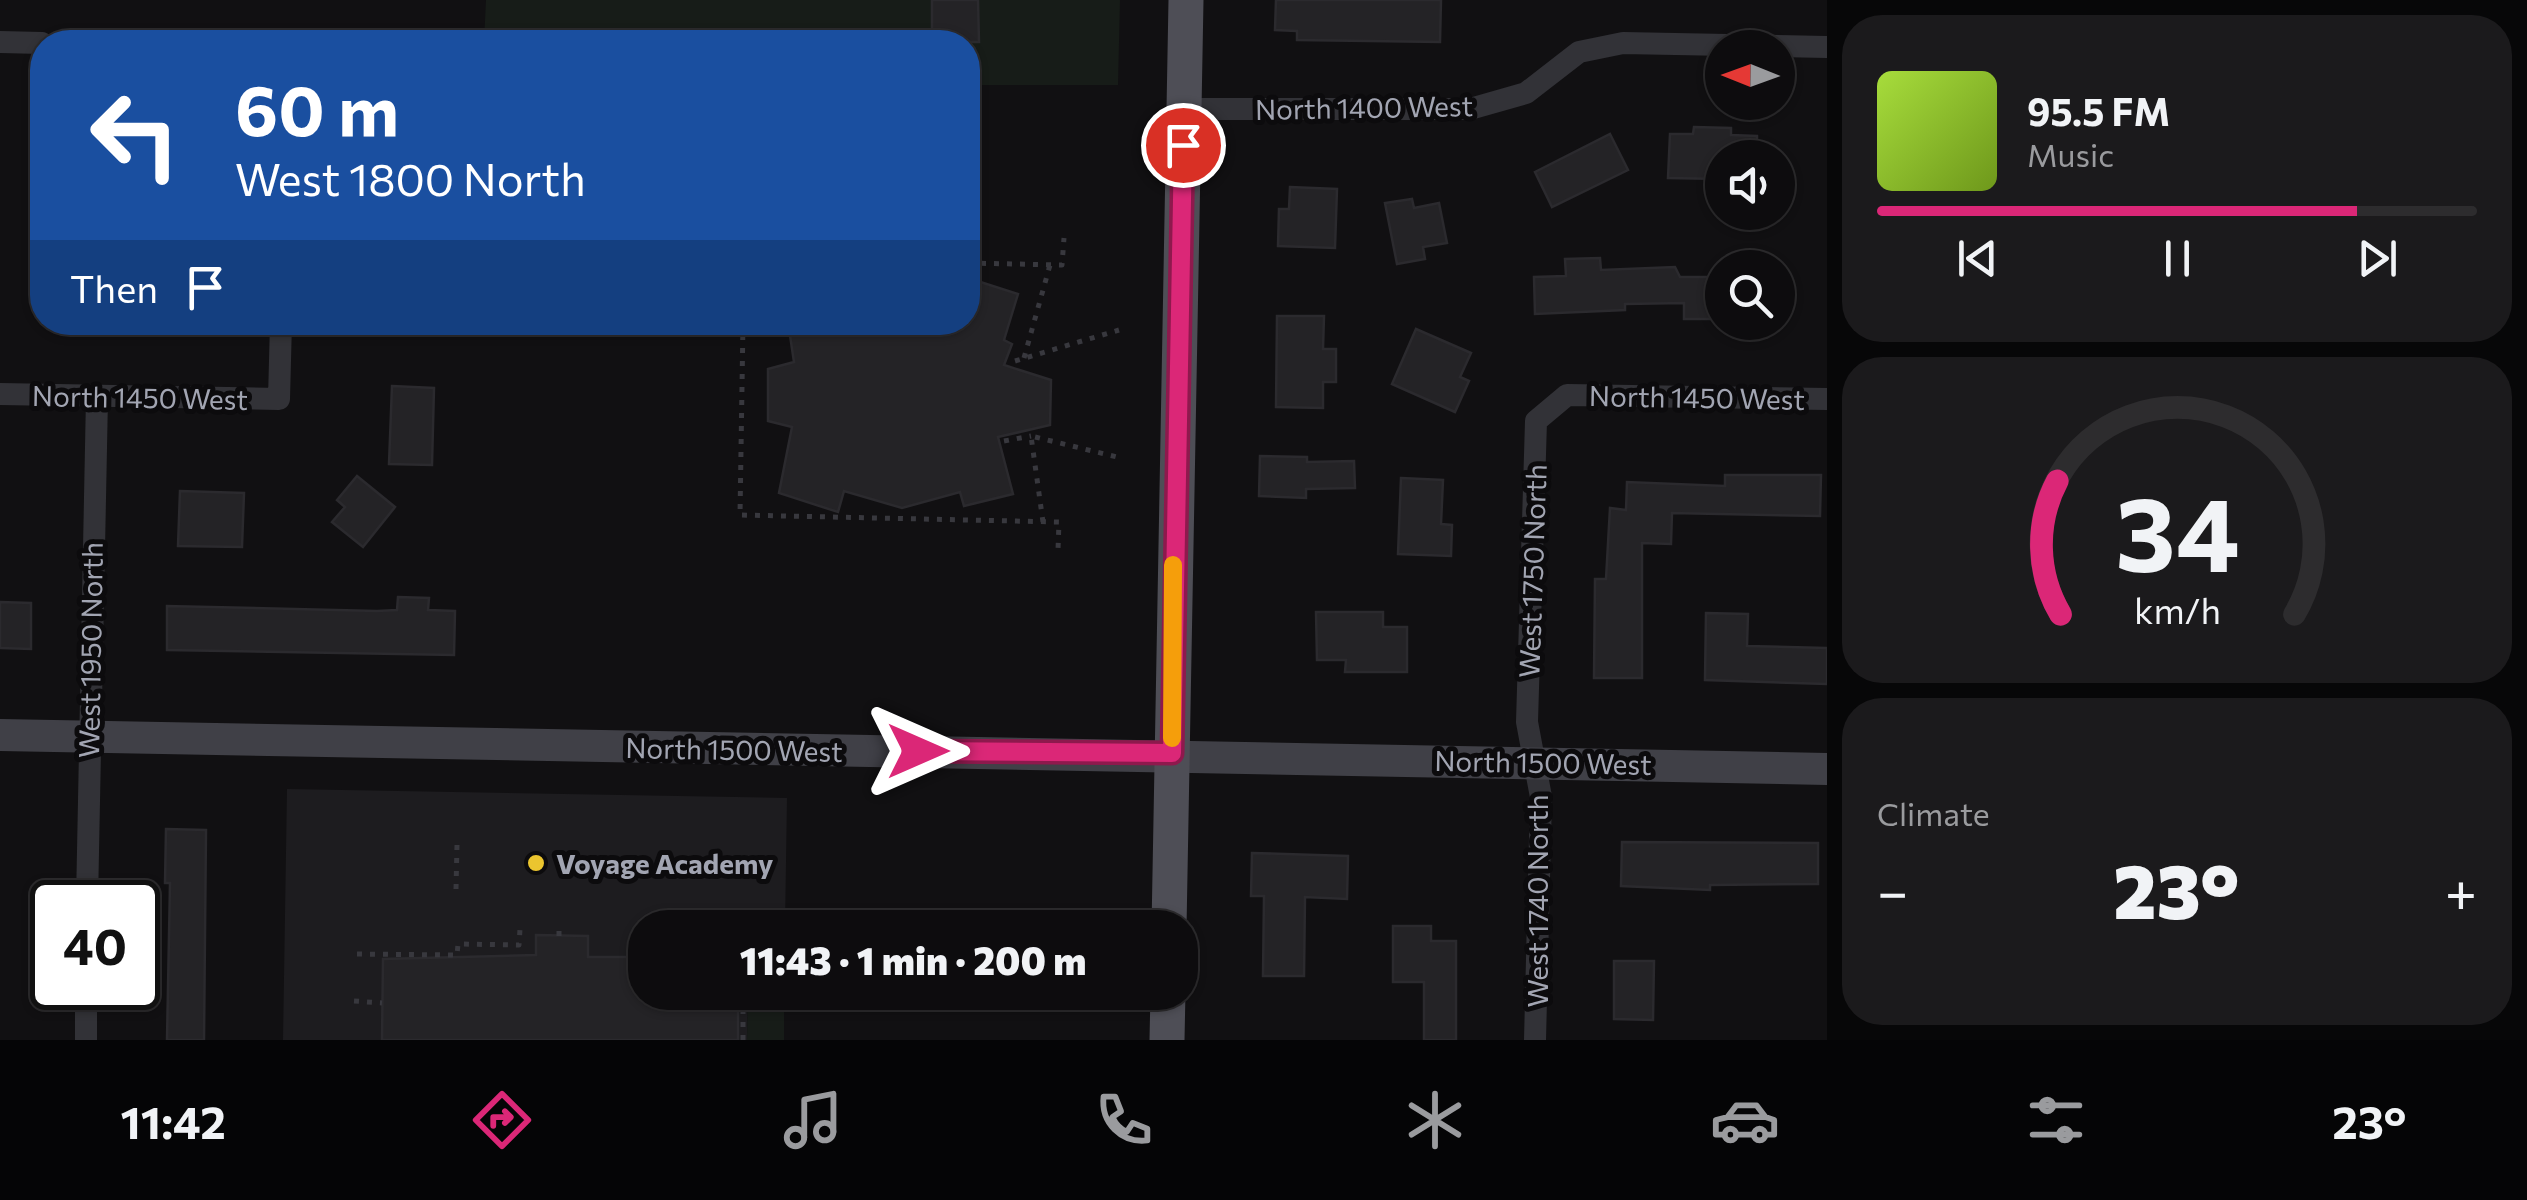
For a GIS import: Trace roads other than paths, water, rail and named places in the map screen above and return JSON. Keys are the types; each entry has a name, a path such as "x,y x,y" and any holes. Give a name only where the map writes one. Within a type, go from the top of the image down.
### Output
{"main road":[{"path":"1169,910 1186,0"},
{"path":"1167,1040 1168,1010"}],"street":[{"path":"0,42 30,43"},
{"name":"North 1400 West","path":"1184,109 1470,110 1526,93 1579,52 1622,44 1827,47"},
{"name":"North 1450 West","path":"0,394 279,398 281,335"},
{"name":"North 1450 West","path":"1568,395 1827,399"},
{"name":"West 1750 North","path":"1534,762 1527,722 1536,420 1568,395"},
{"name":"West 1950 North","path":"87,880 96,397"},
{"name":"North 1500 West","path":"0,735 510,747 1172,753 1827,769"},
{"name":"West 1740 North","path":"1534,762 1541,797 1535,1040"},
{"path":"86,1010 86,1040"}],"place":[{"name":"Voyage Academy","path":"536,863"}]}
